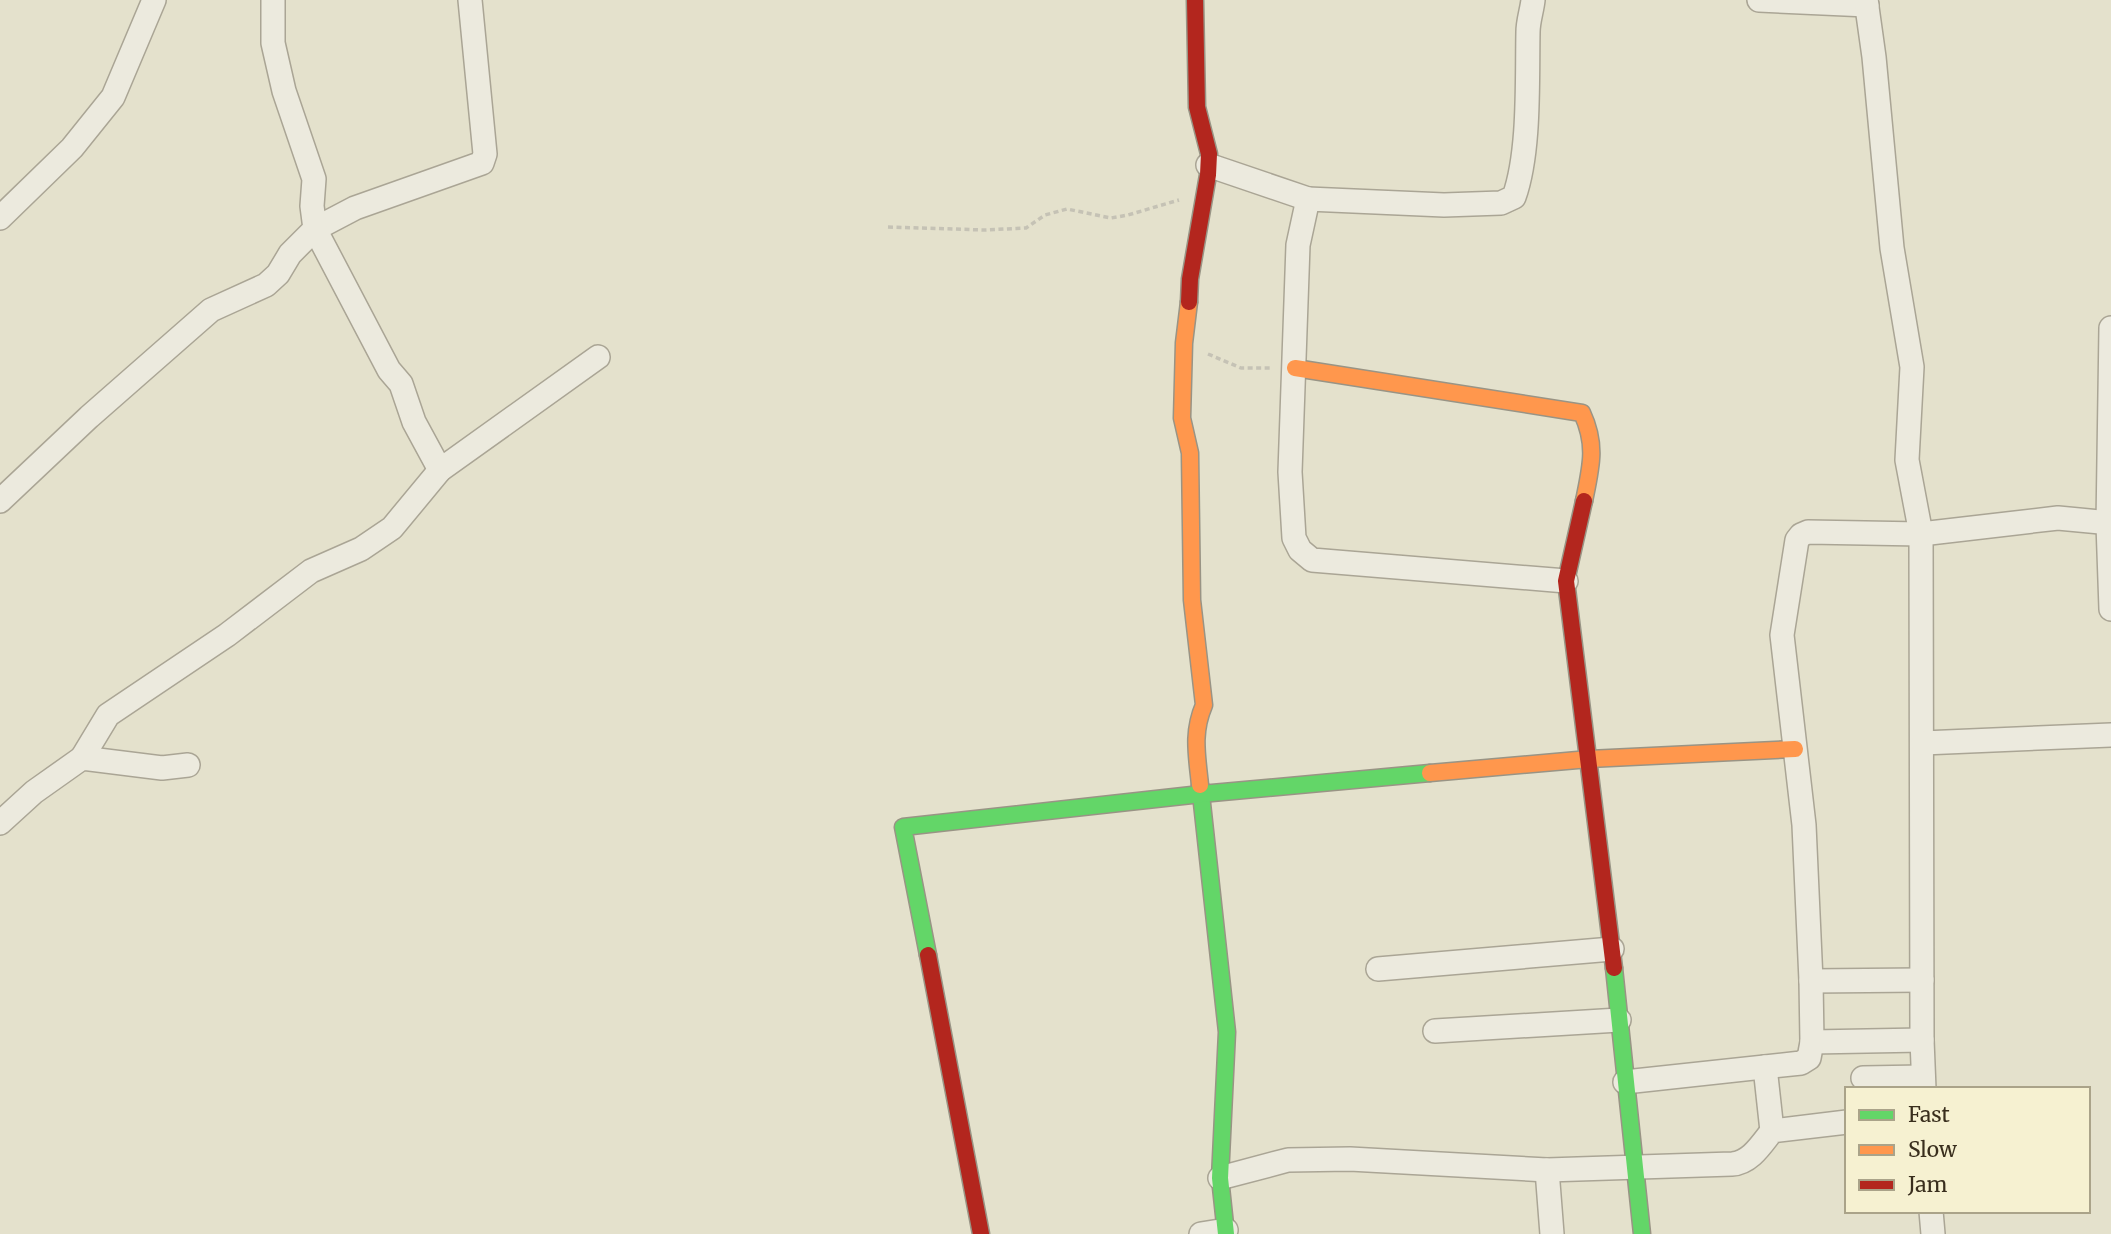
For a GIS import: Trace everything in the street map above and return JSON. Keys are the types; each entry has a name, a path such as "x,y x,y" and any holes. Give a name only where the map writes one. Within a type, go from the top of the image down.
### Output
{"street":[{"path":"0,218 72,148 113,97 153,0"},
{"path":"273,0 272,43 284,91 314,179 312,206 315,229 389,370 401,384 414,422 440,470"},
{"path":"0,501 89,417 211,310 266,285 278,274 290,254 315,229 355,208 482,163 485,154 470,0"},
{"path":"1195,0 1198,107 1209,154 1190,279 1184,343 1182,418 1190,453 1192,600 1204,705 1196,721 1195,740 1227,1032 1220,1178 1226,1232 1201,1234"},
{"path":"1208,165 1308,199 1444,205 1501,203 1514,197 1522,163 1528,65 1527,29 1534,0"},
{"path":"1759,0 1866,2 1874,57 1892,248 1912,367 1907,460 1922,534 1924,1083 1863,1083 1861,1041"},
{"path":"1308,199 1298,245 1290,472 1294,538 1300,550 1312,560 1566,581"},
{"path":"2111,328 2111,609"},
{"path":"0,823 34,792 82,758 108,715 227,635 311,571 361,549 392,528 440,470 598,357"},
{"path":"1295,368 1582,413 1590,430 1593,460 1566,581 1612,950 1642,1234"},
{"path":"1625,1082 1801,1063 1809,1058 1812,1042 1811,981 1804,825 1782,635 1797,540 1801,535 1808,532 1922,534 2058,518 2109,523"},
{"path":"1923,743 2111,735"},
{"path":"981,1234 903,827 1201,794 1589,760 1796,748"},
{"path":"82,758 162,768 188,765"},
{"path":"1378,969 1612,950"},
{"path":"1811,981 1922,980"},
{"path":"1435,1031 1619,1020"},
{"path":"1812,1042 1922,1040"},
{"path":"1765,1067 1772,1131"},
{"path":"1220,1178 1288,1160 1350,1159 1547,1170 1742,1163 1772,1131 1845,1122"},
{"path":"1547,1170 1552,1234"},
{"path":"1931,1213 1933,1234"}],"path":[{"path":"888,227 985,230 1026,228 1045,215 1067,209 1111,218 1205,192"},
{"path":"1184,343 1241,368 1295,368"}],"traffic: fast":[{"path":"928,955 903,827 1201,794 1430,773"},
{"path":"1200,785 1227,1032 1220,1178 1226,1234"},
{"path":"1614,968 1642,1234"}],"traffic: slow":[{"path":"1189,302 1184,343 1182,418 1190,453 1192,600 1204,705 1197,735 1200,785"},
{"path":"1295,368 1582,413 1591,446 1584,501"},
{"path":"1430,773 1589,759 1795,749"}],"traffic: jam":[{"path":"1189,302 1209,154 1197,107 1195,0"},
{"path":"1584,501 1566,581 1614,968"},
{"path":"928,955 981,1234"}]}
